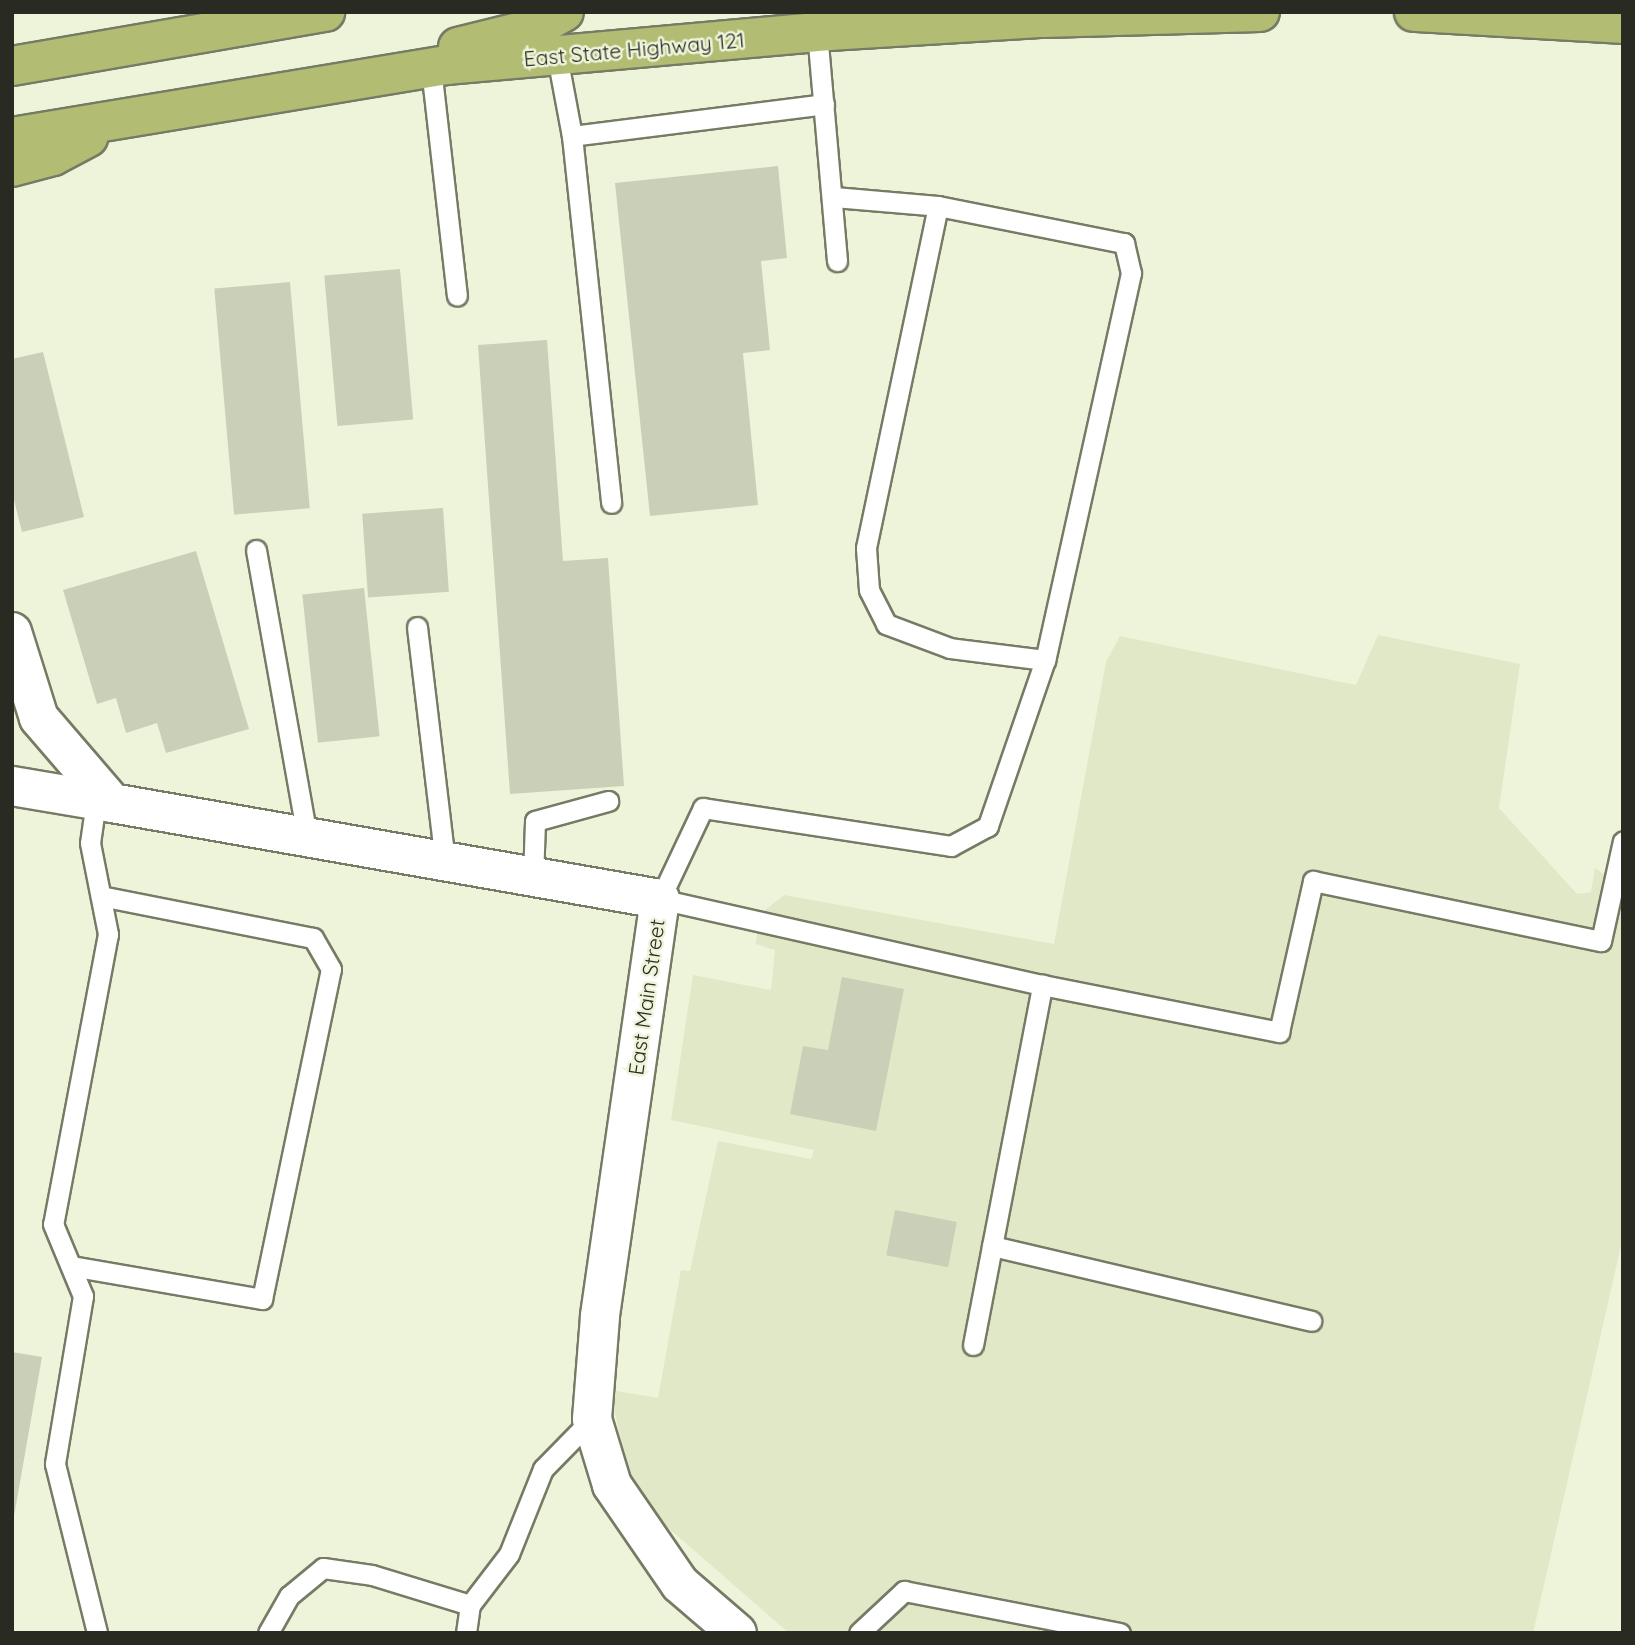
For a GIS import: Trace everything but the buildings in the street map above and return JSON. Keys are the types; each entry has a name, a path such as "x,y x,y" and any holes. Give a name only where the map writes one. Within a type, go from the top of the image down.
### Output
{"main road":[{"path":"12,66 271,16 325,12"},
{"path":"432,68 459,46 535,28 564,12"},
{"name":"East State Highway 121","path":"12,136 432,68 817,32 1044,18 1260,12"},
{"path":"1414,12 1623,24"},
{"path":"12,167 52,156 118,120"}],"street":[{"path":"12,632 38,718 104,802"},
{"name":"East Main Street","path":"12,786 533,879 660,899 600,1317 592,1419 612,1485 680,1584 737,1633"}],"lane":[{"path":"817,32 834,197 837,261"},
{"path":"556,56 572,136 611,503"},
{"path":"432,68 457,296"},
{"path":"572,136 824,104"},
{"path":"834,197 938,206 1124,243 1131,273 1045,660 988,826 951,846 703,808 660,899 1042,985 1279,1032 1313,881 1601,941 1623,841"},
{"path":"938,206 866,548 869,590 886,624 950,648 1045,660"},
{"path":"256,550 307,837"},
{"path":"416,627 445,863"},
{"path":"533,879 535,821 607,801"},
{"path":"97,1633 55,1464 83,1296 53,1224 108,934 90,843 104,802"},
{"path":"71,1266 262,1299 331,969 313,938 101,896"},
{"path":"973,1345 1042,985"},
{"path":"992,1246 1311,1321"},
{"path":"466,1633 470,1605 509,1554 543,1469 592,1419"},
{"path":"268,1633 289,1596 323,1568 372,1575 470,1605"},
{"path":"859,1633 904,1591 1120,1633"}],"shaded area":[{"path":"1378,635 1520,664 1499,808 1577,894 1591,892 1595,868 1623,888 1623,1237 1533,1633 789,1633 643,1506 633,1490 613,1405 616,1391 658,1398 681,1270 690,1271 718,1141 811,1159 814,1150 671,1120 693,975 771,990 775,950 756,944 759,915 784,895 1054,944 1106,662 1120,636 1356,685"}]}
